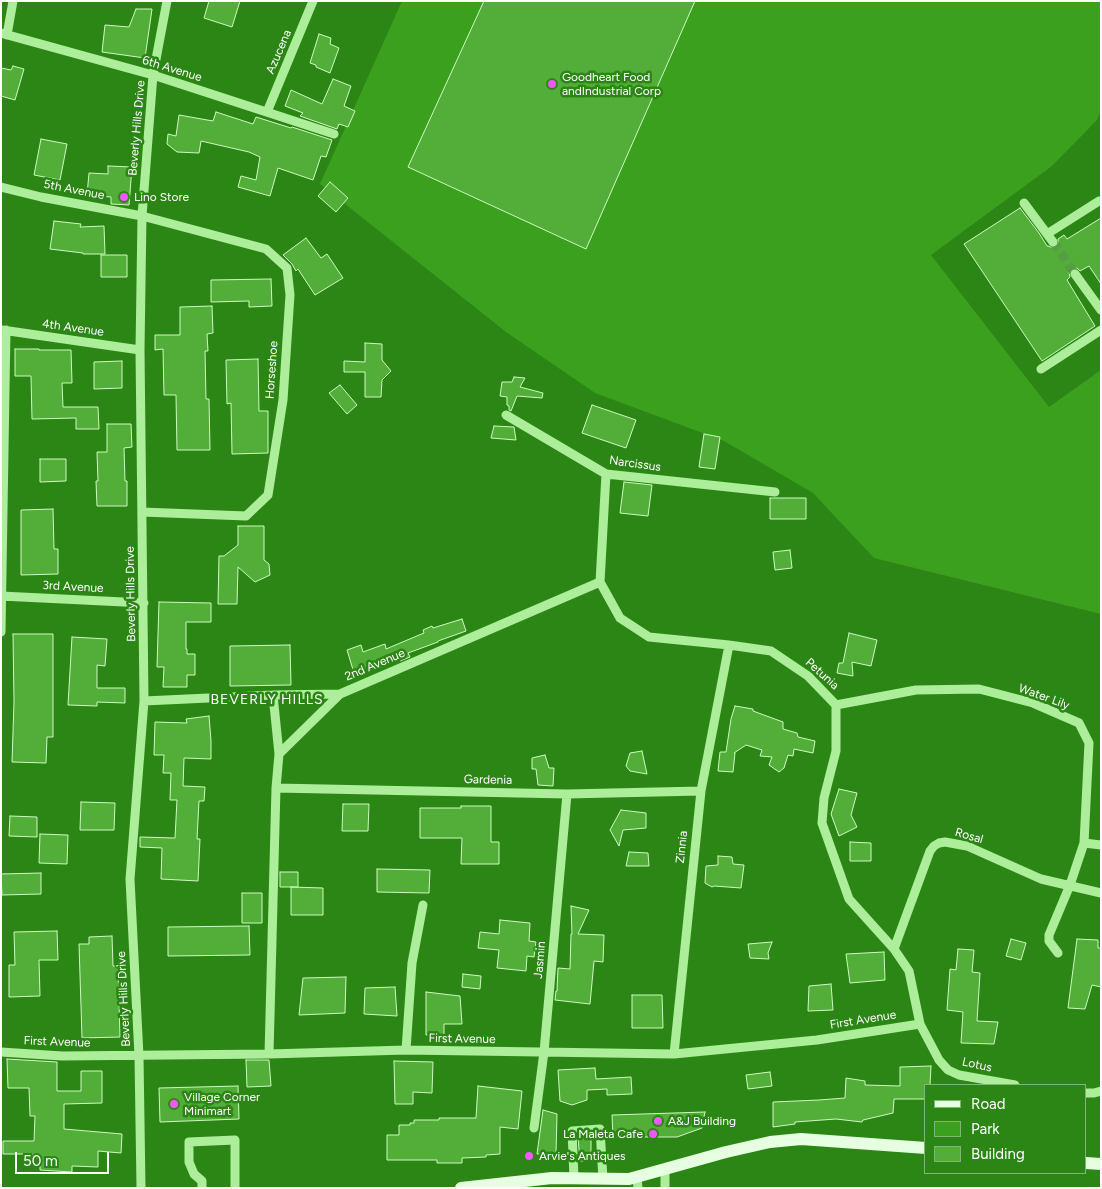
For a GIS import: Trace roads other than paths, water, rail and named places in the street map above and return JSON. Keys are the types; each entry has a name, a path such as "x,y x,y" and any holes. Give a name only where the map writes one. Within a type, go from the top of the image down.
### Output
{"main road":[{"path":"461,1188 552,1178 572,1183 635,1181 726,1152 770,1142 801,1139 924,1148"},
{"path":"1087,1163 1101,1164"}],"street":[{"path":"4,34 12,1"},
{"name":"Beverly Hills Drive","path":"141,1188 139,1056 130,879 144,701 140,350 142,216 153,75 167,1"},
{"name":"Azucena","path":"267,112 314,1"},
{"name":"6th Avenue","path":"4,34 153,75 334,134"},
{"name":"5th Avenue","path":"1,188 142,216"},
{"path":"1047,234 1099,201"},
{"path":"1024,203 1053,242"},
{"name":"Horseshoe","path":"142,216 266,249 287,268 290,295 283,400 268,495 246,516 142,512"},
{"path":"1075,274 1101,310"},
{"path":"1,632 4,330"},
{"name":"4th Avenue","path":"4,330 140,350"},
{"path":"1041,369 1101,330"},
{"name":"Narcissus","path":"506,416 606,474 775,492"},
{"path":"600,582 606,474"},
{"name":"Petunia","path":"600,582 620,618 649,637 771,651 808,676 836,705 836,751 824,798 822,823 849,899 894,949 909,971 920,1024 939,1060"},
{"name":"2nd Avenue","path":"144,701 340,694 600,582"},
{"name":"3rd Avenue","path":"1,596 144,603"},
{"name":"Zinnia","path":"674,1054 701,791 729,645"},
{"name":"Water Lily","path":"836,705 916,690 979,690 1033,704 1079,723 1089,743 1084,843 1070,885 1049,935 1049,941 1058,953"},
{"path":"279,754 340,694"},
{"path":"269,1054 276,788 279,754 273,695"},
{"name":"Gardenia","path":"276,788 566,794 701,791"},
{"name":"Jasmin","path":"534,1128 544,1052 566,794"},
{"name":"Rosal","path":"894,949 930,851 939,843 945,842 967,846 1041,879 1101,893"},
{"path":"1084,843 1101,845"},
{"path":"406,1050 412,962 423,905"},
{"name":"First Avenue","path":"1,1052 62,1056 269,1054 406,1050 674,1054 817,1040 920,1024"},
{"name":"Lotus","path":"939,1060 948,1070 960,1075 1010,1084"},
{"path":"1087,1093 1101,1090"},
{"path":"572,1183 572,1131 600,1130 603,1183"},
{"path":"202,1188 202,1181 194,1174 189,1162 189,1142 235,1140 235,1188"},
{"path":"665,1170 665,1188"}],"tunnel":[{"path":"1053,242 1075,274"}],"place":[{"name":"Goodheart Food andIndustrial Corp","path":"552,84"},
{"name":"Lino Store","path":"124,197"},
{"name":"Village Corner Minimart","path":"174,1104"},
{"name":"A&J Building","path":"658,1121"},
{"name":"La Maleta Cafe","path":"653,1134"},
{"name":"Arvie's Antiques","path":"529,1156"}],"district":[{"name":"BEVERLY HILLS","path":"267,700"}]}
